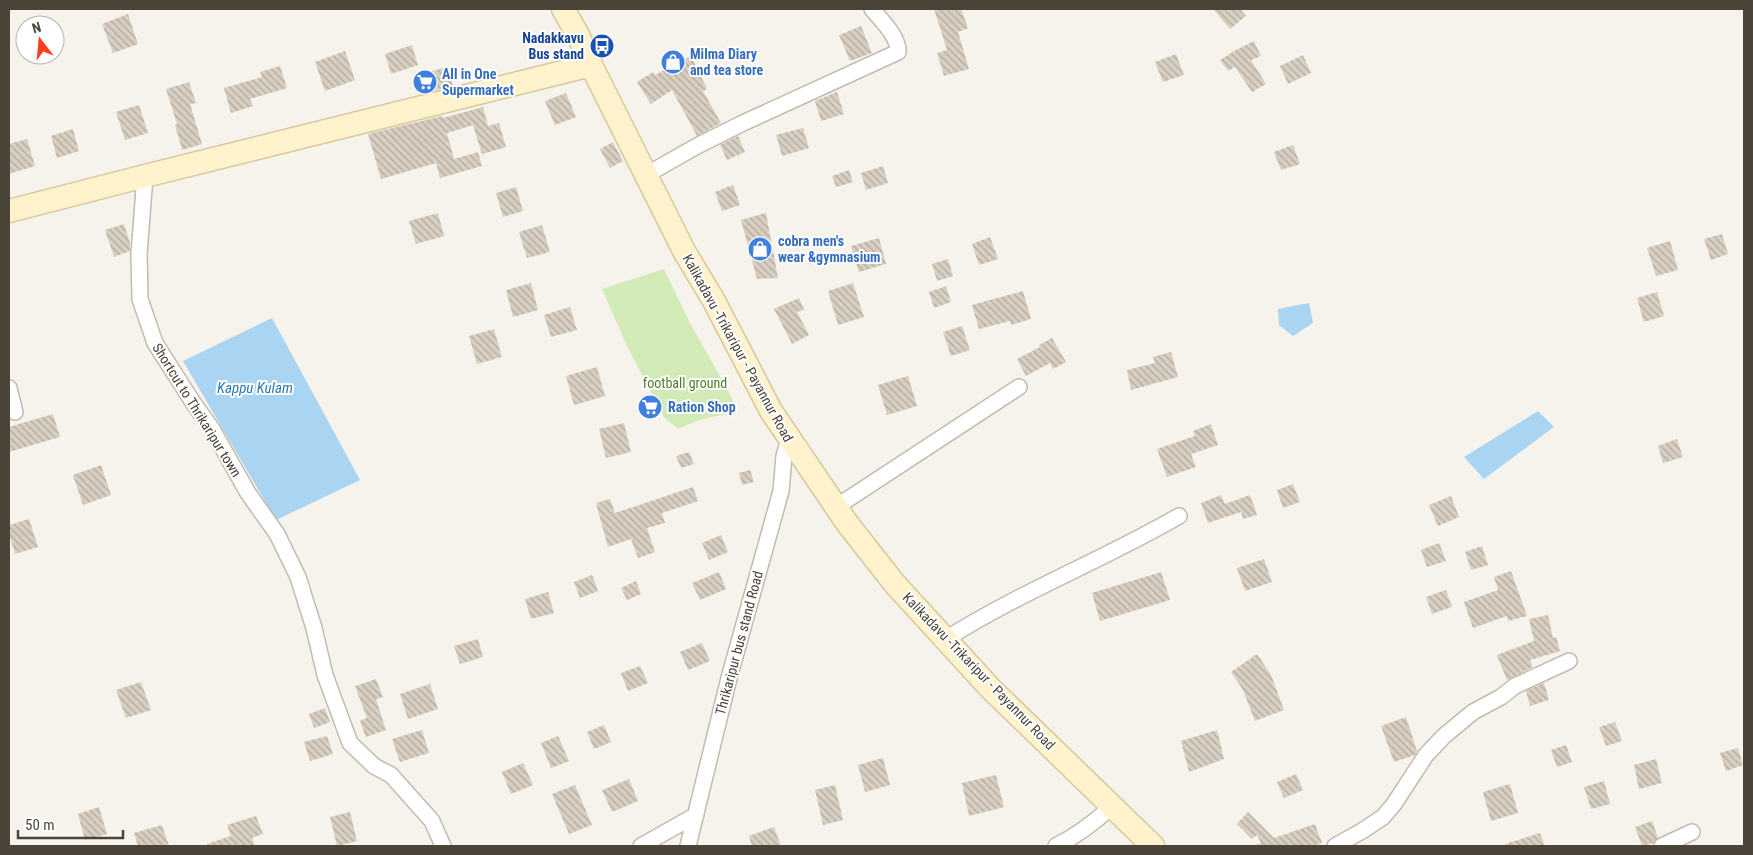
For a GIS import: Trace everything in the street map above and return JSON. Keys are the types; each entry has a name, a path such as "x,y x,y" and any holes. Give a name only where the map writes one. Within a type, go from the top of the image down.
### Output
{"main road":[{"name":"Kalikadavu -Trikaripur - Payannur Road","path":"563,9 578,35 591,65 684,251 714,301 771,411 836,507 894,583 990,688 1153,846"},
{"path":"9,211 591,65"}],"street":[{"path":"646,175 743,122 898,52 898,47 890,32 872,9"},
{"name":"Shortcut to Thrikaripur town","path":"145,176 139,254 140,299 154,343 212,429 248,493 277,534 298,577 314,628 325,675 350,743 374,766 391,775 432,821 444,846"},
{"path":"836,507 1019,387"},
{"path":"9,388 15,412"},
{"name":"Thrikaripur bus stand Road","path":"688,846 729,678 781,491 784,456 789,439"},
{"path":"946,639 980,618 1134,541 1179,516"},
{"path":"1335,846 1383,817 1394,804 1426,755 1444,736 1473,712 1501,697 1516,686 1569,662"},
{"path":"1056,846 1094,823 1112,806"},
{"path":"641,846 696,815"},
{"path":"1662,846 1692,832"}],"green space":[{"name":"football ground","path":"664,269 690,323 732,398 735,412 699,420 678,429 664,417 626,344 602,289"}],"water":[{"path":"1309,303 1313,323 1293,336 1279,325 1278,309"},
{"name":"Kappu Kulam","path":"272,318 360,480 276,520 183,361"},
{"path":"1538,411 1554,427 1484,479 1464,457"}],"building":[{"path":"934,9 961,9 968,28 958,32 969,69 944,76 937,53 947,50"},
{"path":"1213,9 1240,9 1246,16 1230,29"},
{"path":"128,14 138,44 113,53 102,24"},
{"path":"861,26 872,53 850,61 839,35"},
{"path":"1254,41 1261,56 1251,60 1266,84 1252,92 1235,67 1228,71 1220,60"},
{"path":"412,45 418,65 391,74 385,54"},
{"path":"345,51 355,80 325,91 315,62"},
{"path":"1176,54 1184,75 1163,82 1155,62"},
{"path":"1303,55 1311,73 1288,84 1280,66"},
{"path":"691,56 707,89 703,91 721,123 697,136 672,90 651,104 637,82 653,72 655,75"},
{"path":"280,66 287,88 250,99 253,106 231,113 224,88 262,77 260,72"},
{"path":"447,67 453,86 423,93 418,75"},
{"path":"189,82 196,103 190,104 202,144 182,150 175,125 177,124 166,89"},
{"path":"837,92 844,114 821,121 815,101"},
{"path":"566,93 576,117 555,125 545,101"},
{"path":"139,105 148,133 125,140 116,112"},
{"path":"483,107 488,126 499,123 506,147 482,154 473,125 447,133 454,159 478,152 482,166 440,178 436,163 381,179 368,134 442,116 443,118"},
{"path":"803,128 809,148 782,156 776,135"},
{"path":"73,129 79,151 57,158 51,136"},
{"path":"738,136 745,152 727,160 720,145"},
{"path":"27,139 35,166 9,174 9,144"},
{"path":"613,142 623,161 610,168 600,149"},
{"path":"1293,145 1300,164 1281,170 1274,152"},
{"path":"883,166 888,183 866,190 861,173"},
{"path":"849,170 853,182 836,187 832,176"},
{"path":"733,185 740,205 722,211 715,192"},
{"path":"516,187 523,211 503,217 496,193"},
{"path":"438,213 444,236 416,244 409,221"},
{"name":"cobra men's wear &gymnasium","path":"766,213 778,278 757,279 741,220"},
{"path":"124,224 130,243 130,251 114,257 105,230"},
{"path":"542,225 550,252 527,258 519,232"},
{"path":"1722,234 1728,254 1711,260 1704,239"},
{"path":"990,237 998,259 979,265 972,244"},
{"path":"879,238 886,264 859,272 851,246"},
{"path":"1670,241 1678,270 1656,276 1647,248"},
{"path":"948,259 953,276 937,281 932,264"},
{"path":"531,283 538,310 513,317 506,290"},
{"path":"853,283 864,317 838,325 828,291"},
{"path":"946,286 951,302 934,308 929,292"},
{"path":"1023,291 1031,319 1011,325 1010,321 979,329 972,305"},
{"path":"1657,292 1664,316 1644,322 1637,298"},
{"path":"799,298 804,310 797,312 809,335 792,344 774,309"},
{"path":"570,307 577,330 551,337 544,315"},
{"path":"962,326 970,350 951,356 943,332"},
{"path":"494,329 502,357 477,364 469,336"},
{"path":"1052,338 1066,362 1053,369 1050,363 1026,376 1017,359 1040,347 1039,345"},
{"path":"1171,352 1178,377 1131,390 1127,370 1155,363 1153,357"},
{"path":"597,367 605,396 574,405 566,376"},
{"path":"908,376 917,406 887,415 878,385"},
{"path":"53,414 60,437 9,452 9,427"},
{"path":"624,423 631,452 606,458 599,429"},
{"path":"1211,424 1218,445 1191,454 1196,467 1167,477 1157,449 1195,436 1193,431"},
{"path":"1677,439 1683,457 1663,463 1658,446"},
{"path":"689,452 694,464 681,468 676,456"},
{"path":"101,465 111,495 83,505 73,475"},
{"path":"750,470 754,482 742,485 739,473"},
{"path":"1293,484 1300,502 1283,508 1277,490"},
{"path":"693,487 698,501 662,513 665,523 647,528 655,552 638,558 631,539 608,547 596,503 610,499 615,513"},
{"path":"1221,495 1225,504 1250,495 1257,515 1243,519 1241,512 1208,523 1201,503"},
{"path":"1451,496 1459,517 1438,526 1429,505"},
{"path":"29,519 38,547 15,554 9,534 9,525"},
{"path":"721,535 728,552 709,560 702,543"},
{"path":"1439,543 1446,561 1427,567 1421,550"},
{"path":"1482,546 1488,565 1471,570 1465,552"},
{"path":"1264,559 1272,582 1245,591 1237,568"},
{"path":"1511,571 1527,616 1508,621 1507,616 1473,628 1464,602 1498,590 1494,577"},
{"path":"719,572 726,589 700,600 692,583"},
{"path":"1161,572 1170,600 1100,621 1092,593"},
{"path":"592,575 598,591 580,598 574,582"},
{"path":"636,581 641,594 627,600 621,588"},
{"path":"1446,590 1452,607 1432,614 1426,597"},
{"path":"548,592 554,613 531,619 525,599"},
{"path":"1548,615 1553,638 1556,637 1560,651 1530,660 1533,667 1507,680 1497,655 1534,641 1529,619"},
{"path":"478,639 483,657 460,664 454,646"},
{"path":"702,643 710,661 688,670 680,652"},
{"path":"1257,654 1271,675 1284,710 1255,721 1243,690 1231,672"},
{"path":"640,666 648,683 628,691 621,673"},
{"path":"376,679 383,697 376,699 386,730 366,737 360,721 367,718 355,686"},
{"path":"141,682 151,710 126,718 116,690"},
{"path":"1544,683 1549,700 1530,706 1526,691"},
{"path":"430,684 438,709 408,719 400,694"},
{"path":"325,708 330,722 314,728 309,714"},
{"path":"1406,717 1417,751 1415,755 1394,762 1381,726"},
{"path":"1615,722 1622,741 1606,746 1599,727"},
{"path":"604,725 611,742 594,749 587,732"},
{"path":"422,730 429,753 400,762 392,739"},
{"path":"1217,730 1224,759 1189,772 1181,741"},
{"path":"327,736 333,754 310,761 304,742"},
{"path":"558,736 569,761 551,768 541,743"},
{"path":"1566,745 1572,762 1557,767 1551,750"},
{"path":"1738,748 1743,765 1726,771 1720,753"},
{"path":"883,758 890,785 865,792 858,765"},
{"path":"1656,759 1662,783 1639,789 1634,765"},
{"path":"523,763 533,785 511,794 502,772"},
{"path":"1296,774 1303,790 1284,798 1277,782"},
{"path":"996,775 1004,807 969,816 962,783"},
{"path":"629,779 638,801 612,812 602,790"},
{"path":"1604,781 1610,804 1591,809 1584,787"},
{"path":"1510,784 1518,813 1491,821 1483,792"},
{"path":"575,785 592,825 569,834 552,794"},
{"path":"835,785 843,820 823,825 815,790"},
{"path":"99,807 107,834 85,840 78,814"},
{"path":"350,812 357,841 337,846 330,817"},
{"path":"1248,812 1274,838 1315,824 1322,843 1313,846 1256,846 1261,843 1257,835 1252,839 1237,824"},
{"path":"256,816 263,834 252,838 255,846 207,846 207,844 231,836 227,825"},
{"path":"1652,821 1658,838 1654,843 1642,846 1635,827"},
{"path":"162,825 169,846 138,846 134,833"},
{"path":"774,827 781,846 752,846 749,836"},
{"path":"1540,833 1545,846 1506,846 1505,844"}],"place":[{"name":"Nadakkavu Bus stand","path":"602,46"},
{"name":"Milma Diary and tea store","path":"673,62"},
{"name":"All in One Supermarket","path":"425,82"},
{"name":"cobra men's wear &gymnasium","path":"760,249"},
{"name":"Ration Shop","path":"650,407"}]}
